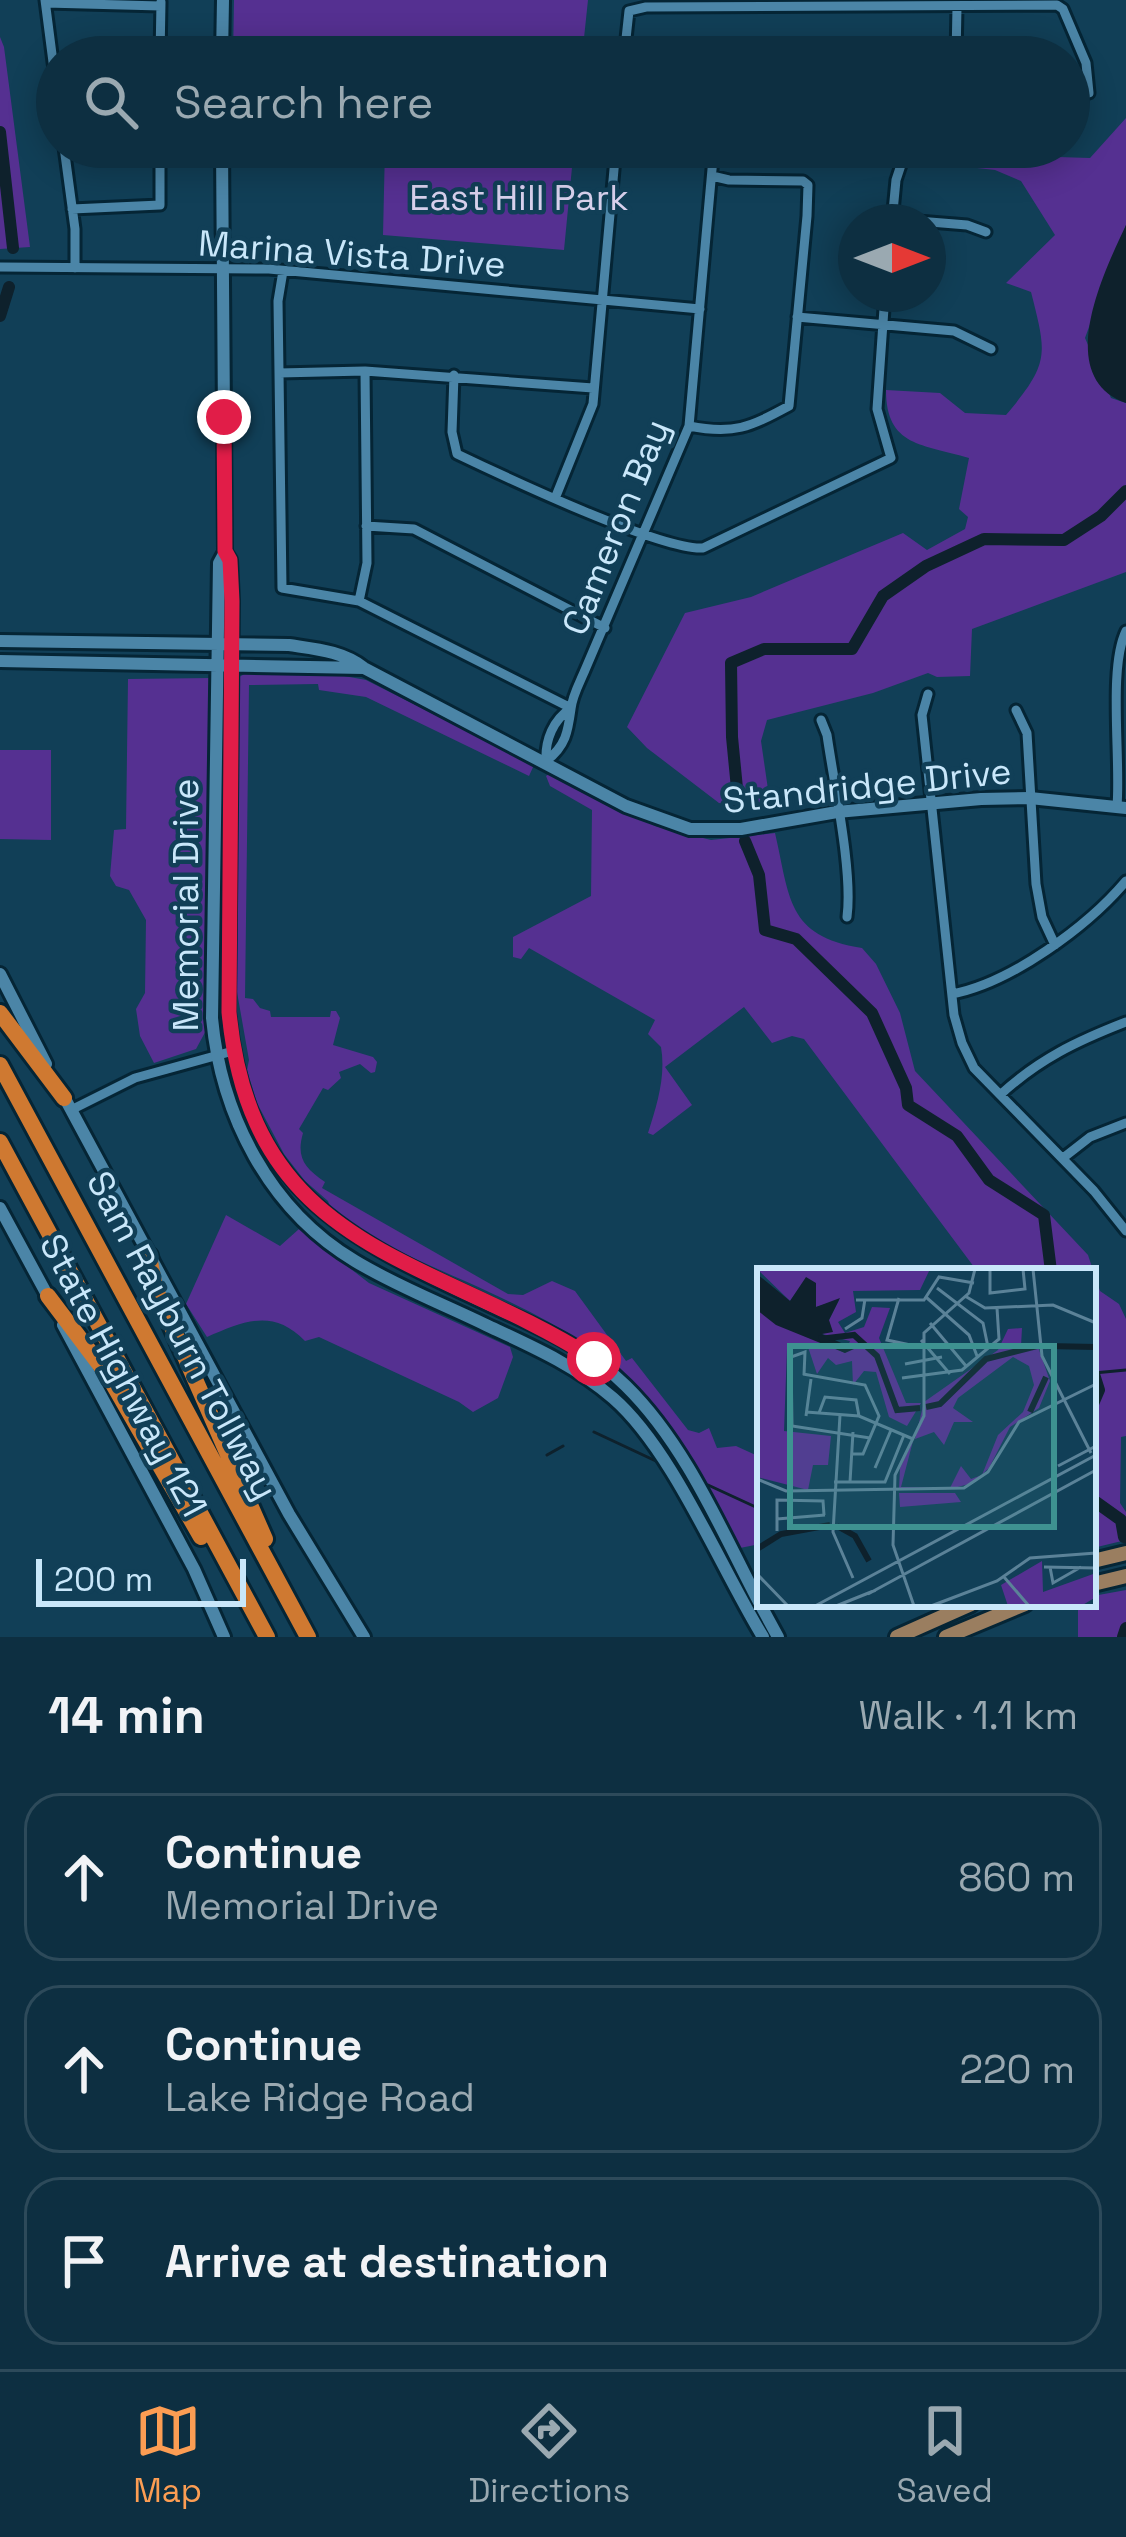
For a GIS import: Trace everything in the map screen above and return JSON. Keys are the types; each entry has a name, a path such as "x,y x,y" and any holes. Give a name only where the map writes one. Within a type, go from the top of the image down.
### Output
{"highway":[{"path":"0,1013 68,1104"},
{"name":"Sam Rayburn Tollway","path":"0,1065 308,1637"},
{"name":"Sam Rayburn Tollway","path":"0,1142 267,1637"},
{"path":"149,1256 155,1288 252,1503 283,1591"},
{"path":"47,1296 109,1377 206,1545 255,1615"}],"main road":[{"path":"1096,1560 1126,1553"},
{"path":"1096,1583 1126,1576"},
{"path":"897,1637 963,1607"},
{"path":"946,1637 1017,1607"}],"street":[{"path":"222,36 223,0"},
{"path":"50,36 46,2 161,3 160,36"},
{"path":"626,36 629,11 646,8 1057,5 1074,36"},
{"path":"956,36 957,7"},
{"path":"67,168 75,268"},
{"path":"72,208 160,205 160,168"},
{"name":"Memorial Drive","path":"222,168 225,551 219,563 224,644 212,922 215,1054 238,1126 276,1190 320,1236 377,1274 530,1345 616,1400 643,1431 757,1600"},
{"path":"556,496 589,418 614,168"},
{"name":"Cameron Bay","path":"546,761 545,745 560,716 571,708 689,426 713,168"},
{"path":"894,204 900,168"},
{"path":"689,426 727,432 758,424 789,406 808,185 712,176"},
{"path":"946,224 986,232"},
{"name":"Marina Vista Drive","path":"0,267 222,267 700,309"},
{"path":"283,272 278,301 283,588 359,601 571,708"},
{"path":"454,375 452,432 458,454 645,534 689,549 704,548 891,458 877,409 884,312"},
{"path":"797,316 954,331 991,349"},
{"path":"359,601 367,563 365,371"},
{"path":"279,373 454,375 593,388"},
{"path":"366,526 414,529 605,628"},
{"path":"1121,807 1117,661 1126,632"},
{"name":"Standridge Drive","path":"0,641 289,645 325,650 352,658 626,806 690,829 741,829 837,812 1030,797 1121,807"},
{"name":"Standridge Drive","path":"0,661 364,668"},
{"name":"Memorial Drive","path":"223,665 229,1012 233,1051 250,1111 262,1134 290,1176 323,1212 388,1257 539,1327 594,1359 626,1386 680,1456 763,1637"},
{"path":"928,694 922,715 957,1031 966,1055 1000,1095 1125,1227"},
{"path":"1016,710 1027,733 1038,900 1055,945"},
{"path":"821,719 849,902 847,917"},
{"path":"952,994 982,986 1055,945 1093,916 1126,881"},
{"path":"0,974 280,1498 364,1637"},
{"path":"1000,1095 1030,1067 1066,1045 1126,1022"},
{"path":"68,1104 134,1078 233,1051"},
{"path":"1063,1158 1090,1137 1126,1123"},
{"name":"State Highway 121","path":"0,1208 194,1569 224,1637"},
{"path":"530,1345 539,1327"},
{"name":"Memorial Drive","path":"762,1607 778,1637"}],"green space":[{"path":"234,0 588,0 584,36 233,36"},
{"path":"0,37 4,47 30,247 0,249"},
{"path":"1126,118 1126,225 1085,338 1111,398 1126,403 1126,572 972,629 970,676 928,673 873,693 767,720 761,741 771,810 719,803 627,727 685,613 751,597 903,533 927,550 965,529 968,517 959,509 969,458 900,433 892,423 886,390 940,393 965,413 1006,415 1031,383 1042,345 1031,292 1006,283 1055,235 1021,181 977,168 1090,168 1090,158"},
{"name":"East Hill Park","path":"385,168 572,168 564,250 383,235"},
{"path":"252,670 317,671 366,680 534,765 529,776 366,697 319,690 318,684 249,685 245,998 270,1011 271,1017 330,1017 336,1011 340,1018 333,1045 377,1062 375,1072 360,1064 339,1072 341,1078 328,1090 323,1088 299,1129 304,1161 325,1182 322,1188 508,1294 523,1295 552,1281 575,1291 626,1361 632,1358 688,1430 699,1433 709,1428 717,1448 736,1446 757,1456 757,1545 740,1548 668,1424 614,1366 540,1317 368,1234 330,1207 284,1154 257,1103 247,1070 237,992 239,677"},
{"path":"211,678 209,1025 196,1049 154,1063 140,1036 136,1009 145,993 146,920 129,890 116,886 110,876 114,830 126,829 128,679"},
{"path":"0,750 51,750 51,840 0,839"},
{"path":"550,773 655,826 711,840 775,833 789,894 805,923 818,934 862,948 876,964 900,1013 915,1071 1088,1255 1092,1268 975,1268 804,1039 792,1036 772,1043 744,1007 665,1067 692,1105 653,1135 648,1133 662,1069 661,1047 648,1034 655,1020 529,948 521,959 513,957 513,937 591,896 592,810 550,786 546,776"},
{"path":"226,1215 280,1246 299,1229 369,1283 510,1347 513,1357 498,1398 473,1412 319,1337 305,1341 270,1321 246,1323 207,1337 186,1304"},
{"path":"1096,1279 1100,1291 1119,1304 1126,1319 1126,1436 1121,1437 1120,1503 1126,1512 1126,1540 1096,1547"},
{"path":"1126,1590 1126,1637 1078,1637 1078,1607 1096,1607 1096,1595"}],"water":[{"path":"1126,225 1126,403 1104,390 1092,371 1088,348 1097,296"}],"waterway":[{"path":"0,132 13,248"},
{"path":"0,316 9,287"},
{"path":"739,809 731,663 764,649 852,649 883,596 926,566 984,539 1064,540 1101,516 1126,491"},
{"path":"745,841 759,875 765,930 796,939 872,1013 906,1088 908,1105 957,1136 989,1180 1044,1215 1051,1268"},
{"path":"1096,1373 1126,1370"},
{"path":"1096,1380 1096,1397"},
{"path":"594,1432 658,1462"},
{"path":"547,1455 563,1446"},
{"path":"708,1485 757,1508"},
{"path":"1096,1502 1121,1520 1124,1537"},
{"path":"1123,1637 1126,1628"}],"route":[{"path":"224,417 225,551 230,560 232,601 229,1012 233,1051 250,1111 290,1176 342,1228 388,1257 539,1327 594,1359"}]}
